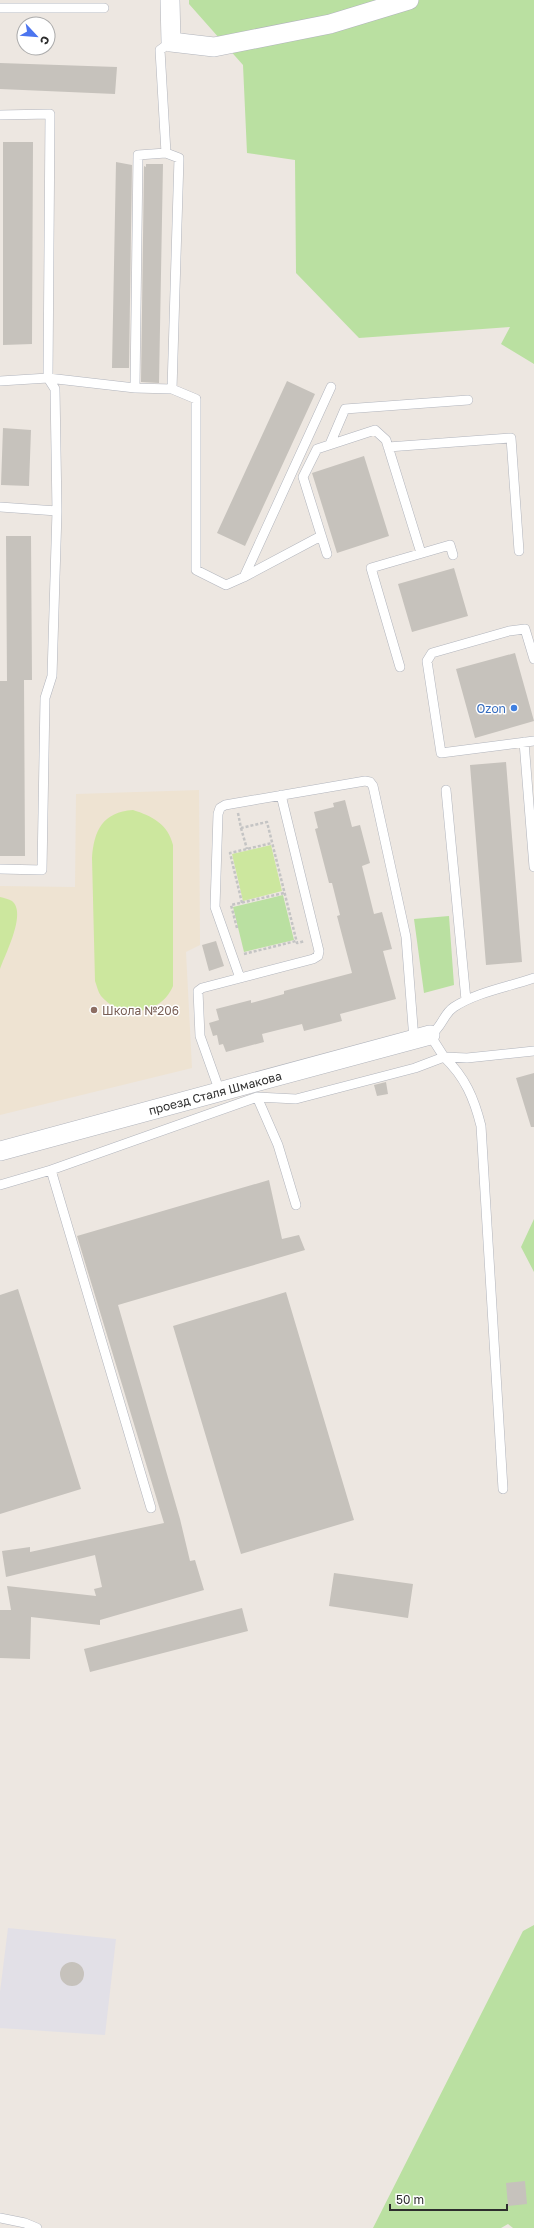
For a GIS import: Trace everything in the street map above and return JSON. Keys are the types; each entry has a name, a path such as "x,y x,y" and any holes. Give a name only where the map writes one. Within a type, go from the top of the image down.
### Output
{"street":[{"path":"170,0 171,42 214,47 330,24 408,0"},
{"name":"проезд Сталя Шмакова","path":"0,1151 422,1037"}],"lane":[{"path":"0,8 104,8"},
{"path":"166,153 160,50 171,42"},
{"path":"0,115 50,114 48,378 56,389 57,511 52,676 46,698 42,870 0,869"},
{"path":"135,388 138,155 166,153 178,158 172,389"},
{"path":"0,381 48,378 135,388 172,389 196,400 196,570 226,585 321,536"},
{"path":"244,577 331,387"},
{"path":"330,444 345,409 468,400"},
{"path":"327,554 303,477 317,449 375,430 386,440 421,553"},
{"path":"388,447 511,438 519,551"},
{"path":"0,507 57,511"},
{"path":"400,666 371,568 450,545 453,555"},
{"path":"534,659 526,629 509,631 432,653 427,661 441,753 534,741"},
{"path":"524,742 534,867"},
{"path":"240,978 217,912 215,901 218,814 220,808 236,803 282,795 365,781 370,782 373,786 406,937 422,1037 458,1070 476,1107 481,1126 503,1489"},
{"path":"446,790 466,1000"},
{"path":"220,1092 200,1036 198,991 202,988 313,959 318,956 319,951 282,795"},
{"path":"422,1037 440,1027 450,1010 466,1000 534,978"},
{"path":"0,1185 51,1170 257,1097 296,1098 415,1068 444,1057 467,1058 534,1051"},
{"path":"257,1097 278,1145 296,1205"},
{"path":"51,1170 151,1508"},
{"path":"0,2218 26,2223 38,2228"}],"path":[{"path":"236,803 247,849"},
{"path":"241,828 267,822 296,941"},
{"path":"242,903 230,853 272,843"},
{"path":"238,933 231,906 284,893"},
{"path":"232,957 296,941 297,943 316,938"},
{"path":"242,947 243,954"}],"shaded area":[{"name":"Школа №206","path":"199,790 200,945 186,952 192,1068 0,1115 0,886 75,887 76,794"},
{"path":"8,1928 116,1939 105,2035 0,2028 0,1992"}],"green space":[{"path":"189,0 534,0 534,364 501,344 510,327 359,338 296,273 295,160 247,153 243,65 189,4"},
{"path":"133,810 153,818 163,826 171,838 173,845 173,986 167,996 160,1003 140,1011 119,1009 109,1004 101,996 95,981 92,858 95,839 102,824 107,819 114,814"},
{"path":"271,845 282,891 243,901 232,854"},
{"path":"283,895 294,940 244,952 233,907"},
{"path":"0,897 12,901 16,907 17,915 14,934 0,969"},
{"path":"449,916 454,985 424,993 414,919"},
{"path":"534,1219 534,1272 521,1247"},
{"path":"534,1925 534,2228 513,2228 508,2224 501,2228 373,2228 523,1931"}],"building":[{"path":"0,63 117,67 115,94 0,89"},
{"path":"3,142 33,142 32,344 3,345"},
{"path":"116,162 132,165 129,368 112,368"},
{"path":"146,164 163,164 159,383 141,382 144,166 146,167"},
{"path":"287,381 315,394 245,546 217,533"},
{"path":"3,428 31,430 29,486 1,485"},
{"path":"364,456 389,536 337,553 312,473"},
{"path":"6,536 31,536 32,680 24,680 25,856 0,856 0,681 7,681"},
{"path":"454,568 468,616 412,632 398,584"},
{"path":"515,653 534,721 475,738 456,669"},
{"path":"506,762 522,962 486,965 470,765"},
{"path":"345,800 352,827 360,825 370,863 362,866 374,914 382,912 392,949 383,951 396,999 340,1014 342,1021 304,1031 302,1024 262,1034 264,1042 226,1052 223,1044 219,1045 217,1035 213,1036 209,1023 219,1020 216,1009 251,1000 251,1003 284,994 284,991 352,973 337,916 340,915 332,883 329,883 315,829 318,828 314,812 334,807 333,803"},
{"path":"216,941 224,966 209,971 202,945"},
{"path":"534,1073 534,1127 531,1127 516,1078"},
{"path":"386,1082 388,1094 377,1096 374,1085"},
{"path":"269,1180 282,1239 299,1235 305,1250 118,1305 180,1519 190,1561 195,1560 204,1590 100,1620 100,1625 31,1617 30,1659 0,1658 0,1610 11,1610 7,1586 96,1596 94,1589 102,1587 95,1555 6,1577 2,1551 30,1547 30,1552 164,1523 77,1236"},
{"path":"18,1289 81,1489 0,1514 0,1295"},
{"path":"286,1292 354,1520 241,1554 173,1326"},
{"path":"334,1573 413,1584 408,1618 329,1606"},
{"path":"242,1608 248,1631 90,1672 84,1649"},
{"path":"67,1962 77,1962 84,1969 84,1979 77,1986 67,1986 60,1979 60,1969"},
{"path":"525,2181 527,2204 508,2206 506,2183"}],"place":[{"name":"Ozon","path":"514,708"},
{"name":"Школа №206","path":"94,1010"}]}
